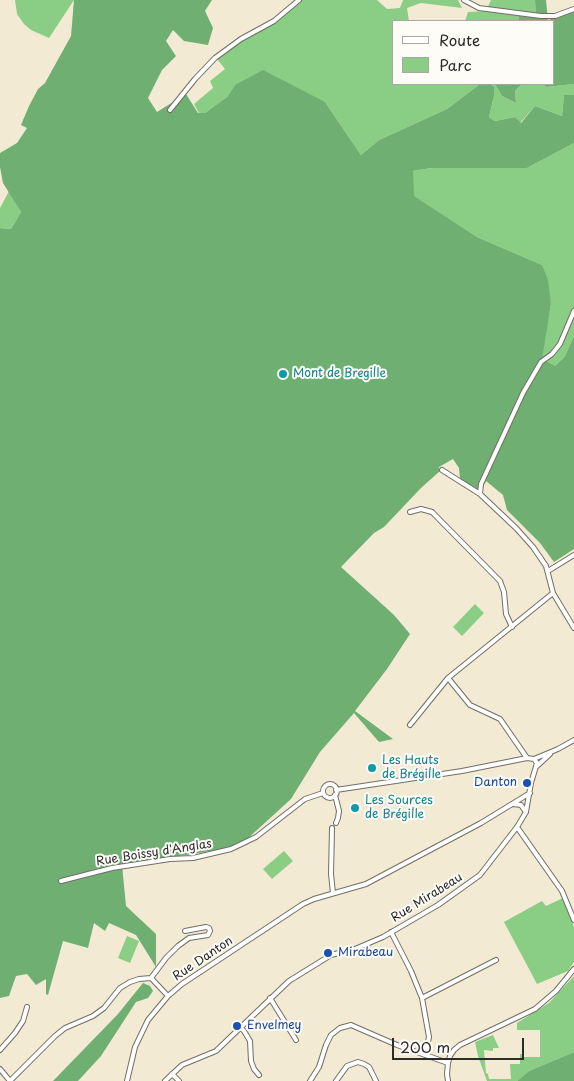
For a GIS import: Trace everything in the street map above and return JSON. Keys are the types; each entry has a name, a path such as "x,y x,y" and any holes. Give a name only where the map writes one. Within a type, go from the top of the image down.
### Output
{"street":[{"path":"170,110 215,58 242,39 274,21 299,0"},
{"path":"464,0 480,8 542,16 555,16 574,9"},
{"path":"480,494 481,484 523,393 541,362 552,354 560,344 574,310"},
{"path":"442,470 480,494 523,535 548,570 553,593 574,628"},
{"path":"410,512 421,509 432,512 500,581 504,592 506,614 512,627"},
{"path":"548,570 574,555"},
{"path":"410,725 448,678 553,593"},
{"path":"448,678 470,705 500,719 527,758 536,762"},
{"path":"536,762 573,742"},
{"path":"536,762 558,749"},
{"path":"336,790 462,771 527,758"},
{"name":"Rue Mirabeau","path":"165,1081 182,1065 216,1051 289,981 331,955 355,949 391,932 438,905 480,875 517,827 526,812 536,762"},
{"path":"335,795 329,798 323,793 324,788 327,785 334,785 336,790 338,811 336,823"},
{"name":"Rue Boissy d'Anglas","path":"61,881 112,868 170,859 193,858 231,849 256,837 305,799 323,793"},
{"name":"Rue Danton","path":"127,1081 133,1054 141,1032 153,1012 168,996 192,977 303,904 366,884 530,793"},
{"path":"511,805 518,804 526,812"},
{"path":"517,827 562,891 574,920"},
{"path":"332,828 331,865 333,893"},
{"path":"0,1070 10,1080 60,1032 104,1008 120,988 139,979 151,978 178,946 189,938 208,935 210,931 206,927 185,930"},
{"path":"391,932 411,971 422,998 430,1037 425,1055"},
{"path":"422,998 496,960"},
{"path":"448,1081 447,1074 450,1056 460,1045 535,1009 556,991 573,971"},
{"path":"151,978 168,996"},
{"path":"270,998 296,1040"},
{"path":"0,1050 23,1021 27,1007"},
{"path":"310,1081 319,1067 329,1039 336,1031 346,1025 355,1026 397,1046 448,1064"},
{"path":"240,1027 250,1041 251,1061 254,1070 259,1075"},
{"path":"336,1081 347,1066 358,1062 369,1067 376,1081"},
{"path":"172,1074 179,1081"}],"green space":[{"path":"15,0 74,0 49,38 31,30 24,24 17,14"},
{"path":"74,0 212,0 205,11 213,28 208,45 184,41 173,30 166,41 176,56 162,70 148,98 157,112 186,94 198,113 205,113 227,97 235,85 263,70 325,102 361,155 379,140 447,109 479,85 492,85 494,87 489,117 495,121 515,117 521,123 535,106 562,116 564,95 574,95 574,143 527,168 431,168 413,171 414,196 477,237 542,265 548,280 551,304 542,359 555,366 565,356 574,336 574,549 554,562 540,543 507,510 503,495 486,481 481,491 460,479 459,468 453,459 439,467 440,471 341,567 394,615 410,634 387,669 355,711 393,739 379,742 354,713 320,752 291,799 245,841 224,849 122,865 126,906 156,934 156,967 136,935 109,923 105,931 94,923 88,948 63,941 48,995 46,994 46,979 36,985 27,974 16,976 9,996 0,998 0,228 11,229 21,212 3,183 0,153 17,143 27,128 21,125 29,106 38,89 45,83 71,36"},
{"path":"302,0 377,0 387,9 400,8 403,0 458,0 462,8 421,3 407,8 409,20 392,20 392,85 479,85 447,109 379,140 361,155 325,102 235,85 227,97 205,113 199,113 194,104 213,88 210,81 225,69 217,59 243,40 273,24"},
{"path":"491,0 535,0 536,17 519,16 518,20 465,20 468,12 486,11"},
{"path":"535,0 546,0 548,20 518,20 519,16 536,17"},
{"path":"574,12 574,84 546,87 544,85 554,85 554,20 548,20"},
{"path":"574,84 574,95 564,95 562,116 535,106 520,123 515,117 495,121 489,117 494,87 492,85 496,85 502,96 516,103 515,91 521,85 544,85 546,87"},
{"path":"496,85 521,85 515,91 516,103 502,96"},
{"path":"574,143 574,336 565,356 554,367 541,359 551,304 542,265 477,237 413,196 413,171 431,168 527,168"},
{"path":"9,191 21,212 11,229 0,228 0,208"},
{"path":"475,604 484,613 462,636 453,627"},
{"path":"284,851 293,861 272,879 263,869"},
{"path":"563,898 574,927 574,962 568,971 537,984 504,922 542,901 546,906"},
{"path":"127,936 139,941 130,963 118,958"},
{"path":"574,976 574,1052 529,1071 517,1081 487,1081 475,1042 493,1035 499,1048 493,1048 493,1051 484,1050 486,1073 489,1079 511,1079 510,1064 520,1064 520,1054 524,1054 524,1057 540,1057 540,1030 517,1030 517,1023 549,1003"},
{"path":"143,983 150,986 153,991 148,998 136,1002 101,1056 78,1081 53,1081 118,1014"},
{"path":"574,1052 574,1081 517,1081 529,1071"}],"place":[{"name":"Mont de Bregille","path":"283,374"},
{"name":"Les Hauts de Brégille","path":"372,768"},
{"name":"Danton","path":"527,783"},
{"name":"Les Sources de Brégille","path":"355,808"},
{"name":"Mirabeau","path":"328,953"},
{"name":"Envelmey","path":"237,1026"}]}
